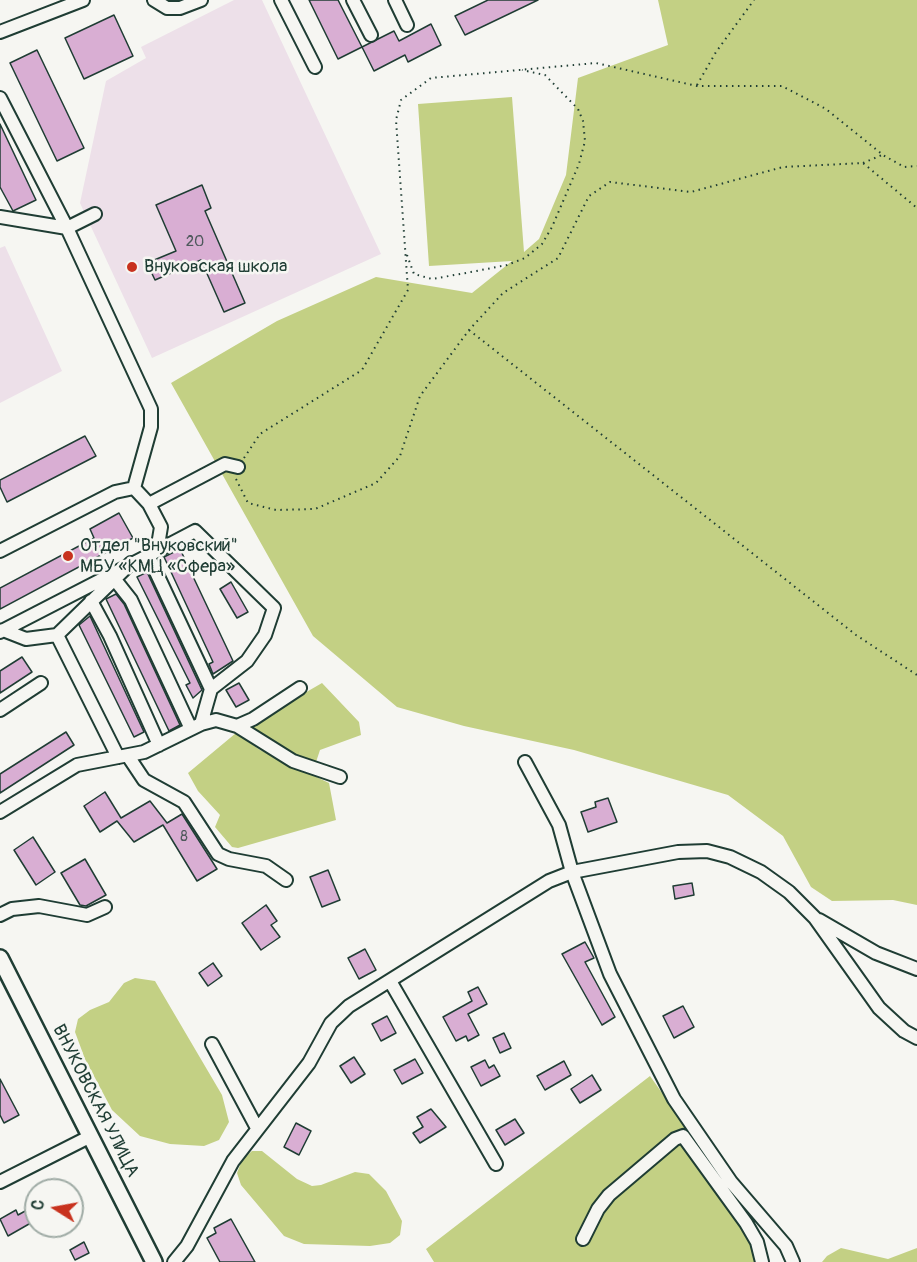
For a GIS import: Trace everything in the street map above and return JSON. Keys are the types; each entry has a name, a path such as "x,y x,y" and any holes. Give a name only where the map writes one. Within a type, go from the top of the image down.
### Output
{"main road":[{"name":"ВНУКОВСКАЯ УЛИЦА","path":"0,958 154,1262"}],"street":[{"path":"0,32 81,0"},
{"path":"154,0 166,8 180,8 201,0"},
{"path":"280,0 315,67"},
{"path":"353,0 371,35"},
{"path":"395,0 407,26"},
{"path":"0,98 67,228 151,409 151,427 134,488"},
{"path":"0,217 67,228 95,214"},
{"path":"149,504 225,464 237,467"},
{"path":"134,488 149,504 161,526 152,553 211,689"},
{"path":"0,551 115,492 134,488"},
{"path":"1,631 195,531 274,608 265,635 247,661 211,689 196,726"},
{"path":"1,631 26,639 57,635 131,563"},
{"path":"116,580 131,600 196,726"},
{"path":"91,601 110,636 159,745"},
{"path":"57,635 123,757 144,780 184,802 218,854 229,859 266,866 286,880"},
{"path":"0,710 41,683"},
{"path":"237,726 253,719 300,688"},
{"path":"0,812 76,765 144,752 196,726 216,720 237,726 293,761 340,777"},
{"path":"525,762 559,825 572,872 610,974 674,1099 731,1182 786,1245 793,1262"},
{"path":"177,1261 233,1161 309,1063 331,1023 349,1006 549,881 572,872 678,852 707,851 730,858 761,872 789,892 815,918 879,1008 904,1031 917,1038"},
{"path":"0,915 12,909 39,906 87,915 105,906"},
{"path":"815,918 876,953 917,969"},
{"path":"390,981 495,1164"},
{"path":"212,1044 257,1128"},
{"path":"0,1182 91,1136"},
{"path":"583,1239 598,1209 609,1196 638,1169 675,1139 683,1136 689,1141 746,1223 757,1242 762,1262"}],"path":[{"path":"697,86 716,52 754,0"},
{"path":"883,155 863,163 783,167 691,192 610,182 589,196 558,258 503,293 469,330 420,396 400,456 376,483 315,509 276,510 248,502 236,482 237,467 261,434 362,370 408,290 396,120 401,100 430,78 596,63 697,86 782,86 826,109 883,155 904,167 917,166"},
{"path":"406,252 414,274 432,279 507,265 525,258 542,244 552,227 579,164 585,141 583,121 578,109 545,75 536,71 515,69"},
{"path":"863,163 917,208"},
{"path":"469,330 856,635 917,675"}],"shaded area":[{"path":"234,0 262,0 381,254 152,358 80,203 106,81 146,58 141,47"},
{"path":"5,246 62,371 0,403 0,248"}],"green space":[{"path":"658,0 917,0 917,905 893,900 832,901 811,887 783,836 728,795 574,750 464,726 397,707 313,636 171,383 277,321 376,277 472,293 512,261 429,266 418,104 512,97 524,252 539,239 566,175 578,78 668,45"},
{"path":"322,683 359,722 361,735 320,750 315,765 286,752 253,728 253,723"},
{"path":"236,733 260,750 329,783 336,820 238,848 232,847 215,827 220,815 198,791 188,773"},
{"path":"135,978 155,981 222,1095 229,1122 219,1140 204,1146 170,1144 140,1136 112,1110 85,1059 75,1032 78,1019 90,1010 109,1002 124,983"},
{"path":"650,1076 756,1225 769,1262 434,1262 426,1249"},
{"path":"252,1151 262,1151 297,1179 312,1186 321,1185 355,1172 369,1174 386,1191 402,1221 400,1235 390,1243 370,1246 304,1244 284,1236 241,1185 237,1173 242,1160"},
{"path":"841,1248 888,1259 917,1248 917,1262 822,1262 827,1256"}],"building":[{"path":"309,0 338,0 362,47 338,59"},
{"path":"488,0 538,0 465,35 455,16"},
{"path":"114,15 133,56 84,79 65,38"},
{"path":"431,24 441,45 408,62 405,55 374,71 362,47 394,31 399,41"},
{"path":"37,50 84,148 57,161 10,63"},
{"path":"0,124 36,200 13,211 0,187"},
{"path":"202,185 211,208 205,211 245,303 224,312 201,260 155,280 147,263 176,251 156,205"},
{"path":"85,436 96,456 7,502 0,487 0,480"},
{"path":"119,513 133,538 0,609 0,588 94,538 90,529"},
{"path":"180,549 233,661 213,674 209,664 213,662 164,557"},
{"path":"147,572 202,690 193,698 186,685 190,683 137,577"},
{"path":"231,582 248,612 237,618 220,589"},
{"path":"116,594 124,604 180,725 169,731 106,599"},
{"path":"90,616 144,732 134,737 79,625"},
{"path":"22,657 32,672 0,693 0,671"},
{"path":"239,683 249,700 236,707 226,690"},
{"path":"66,732 74,745 0,793 0,774"},
{"path":"105,792 121,818 150,801 167,823 182,814 217,869 197,881 163,825 134,842 117,821 100,832 84,806"},
{"path":"608,798 617,822 588,832 581,812 596,807 595,802"},
{"path":"33,837 55,872 36,885 14,850"},
{"path":"85,859 106,895 86,906 80,905 61,873"},
{"path":"328,870 340,900 322,907 310,877"},
{"path":"692,883 694,895 675,899 673,886"},
{"path":"266,905 277,921 271,925 280,937 261,950 242,923"},
{"path":"585,942 594,958 585,962 615,1017 602,1025 562,954"},
{"path":"365,949 376,970 359,979 348,958"},
{"path":"213,963 222,976 208,986 199,973"},
{"path":"478,987 487,1004 468,1014 479,1035 468,1041 466,1036 456,1041 443,1017 472,1001 468,992"},
{"path":"683,1006 694,1027 674,1038 663,1016"},
{"path":"387,1016 396,1033 381,1041 372,1024"},
{"path":"504,1033 511,1048 500,1053 493,1038"},
{"path":"354,1057 365,1074 351,1083 340,1066"},
{"path":"415,1059 423,1073 402,1084 394,1070"},
{"path":"485,1060 489,1068 494,1065 500,1076 481,1086 471,1067"},
{"path":"564,1061 571,1075 545,1090 537,1076"},
{"path":"592,1075 601,1090 580,1103 571,1089"},
{"path":"0,1079 19,1115 4,1123 0,1115"},
{"path":"431,1109 446,1127 420,1143 413,1133 423,1127 417,1117"},
{"path":"515,1119 524,1133 505,1145 496,1130"},
{"path":"296,1123 311,1131 299,1155 284,1147"},
{"path":"16,1210 18,1215 24,1212 24,1227 8,1236 0,1219"},
{"path":"231,1219 255,1262 220,1262 207,1238 216,1233 214,1228"},
{"path":"84,1242 89,1253 75,1260 70,1250"}],"place":[{"name":"Внуковская школа","path":"132,267"},
{"name":"Отдел \"Внуковский\" МБУ «КМЦ «Сфера»","path":"68,556"}]}
